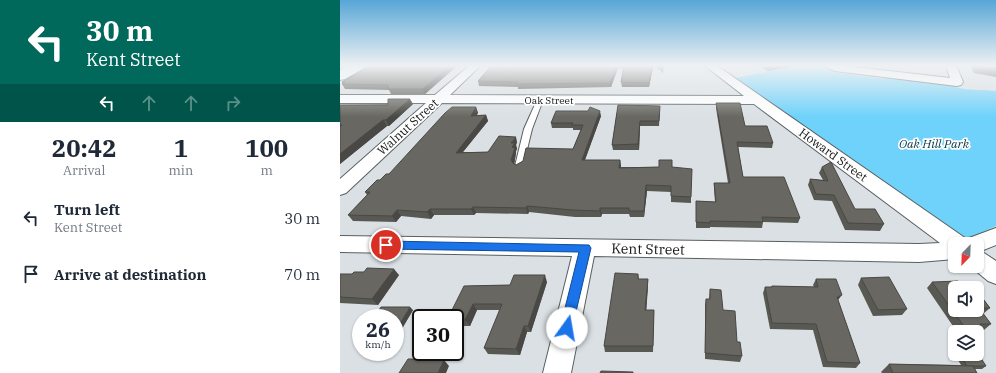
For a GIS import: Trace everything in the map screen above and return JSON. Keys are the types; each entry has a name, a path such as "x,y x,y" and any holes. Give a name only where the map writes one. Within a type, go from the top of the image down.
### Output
{"street":[{"name":"Walnut Street","path":"340,189 457,82"},
{"name":"Howard Street","path":"733,82 948,237"},
{"name":"Oak Street","path":"340,99 758,100"},
{"path":"984,241 996,236"},
{"name":"Kent Street","path":"340,244 919,254 948,251"},
{"path":"557,373 585,248"},
{"path":"984,265 996,274"}],"lane":[{"path":"519,166 528,129 540,100"}],"green space":[{"name":"Oak Hill Park","path":"741,82 946,82 963,89 996,91 996,226 972,237 962,237"}],"building":[{"path":"344,82 431,82 423,89 388,89 388,85 342,84"},
{"path":"518,82 610,82 610,83 517,84"},
{"path":"388,99 410,99 386,120 383,120 340,154 340,127 342,125 340,125 340,105 388,105"},
{"path":"716,103 740,103 745,126 767,126 773,143 737,142 743,177 784,177 800,218 762,217 763,222 696,222 696,201 716,202 714,183 730,183"},
{"path":"618,105 660,106 659,121 640,121 638,144 612,145"},
{"path":"452,107 476,107 471,116 486,115 456,153 488,152 499,136 516,137 511,143 515,143 512,147 515,148 511,160 516,165 523,161 526,148 573,149 583,125 572,125 573,123 551,123 556,111 588,111 590,107 600,111 582,160 620,160 619,168 659,167 659,160 672,160 672,167 692,169 691,197 671,196 671,186 646,185 644,211 629,211 629,208 600,208 600,211 527,206 526,208 473,207 471,209 430,209 427,212 397,210 392,216 348,215 370,192 365,192 377,180 380,180 386,174 389,174"},
{"path":"831,162 855,209 875,209 884,224 848,223 834,195 816,194 810,179 828,181 822,167"},
{"path":"367,268 394,269 372,299 340,297 340,274 364,272"},
{"path":"615,273 638,274 638,279 648,279 645,310 654,310 653,346 604,346"},
{"path":"514,275 545,275 528,326 524,326 516,349 484,348 502,304 473,304 465,320 464,309 452,309 464,286 510,285"},
{"path":"889,277 907,309 878,310 861,278"},
{"path":"816,279 836,279 842,295 837,297 860,363 827,362 816,324 772,323 765,287 818,287"},
{"path":"948,281 948,304 932,282"},
{"path":"710,289 721,290 723,310 735,311 737,342 740,342 742,356 705,353 706,299 710,299"},
{"path":"984,300 990,308 984,308"},
{"path":"381,307 410,307 404,317 404,309 380,309"},
{"path":"984,315 991,324 981,325 963,325 957,317 984,317"},
{"path":"408,359 412,359 412,361 444,361 438,373 399,373"},
{"path":"964,361 983,361 986,366 967,366"},
{"path":"889,364 973,366 977,373 893,373"},
{"path":"601,371 633,372 633,373 600,373"}],"route":[{"path":"386,245 585,248 567,328"}]}
